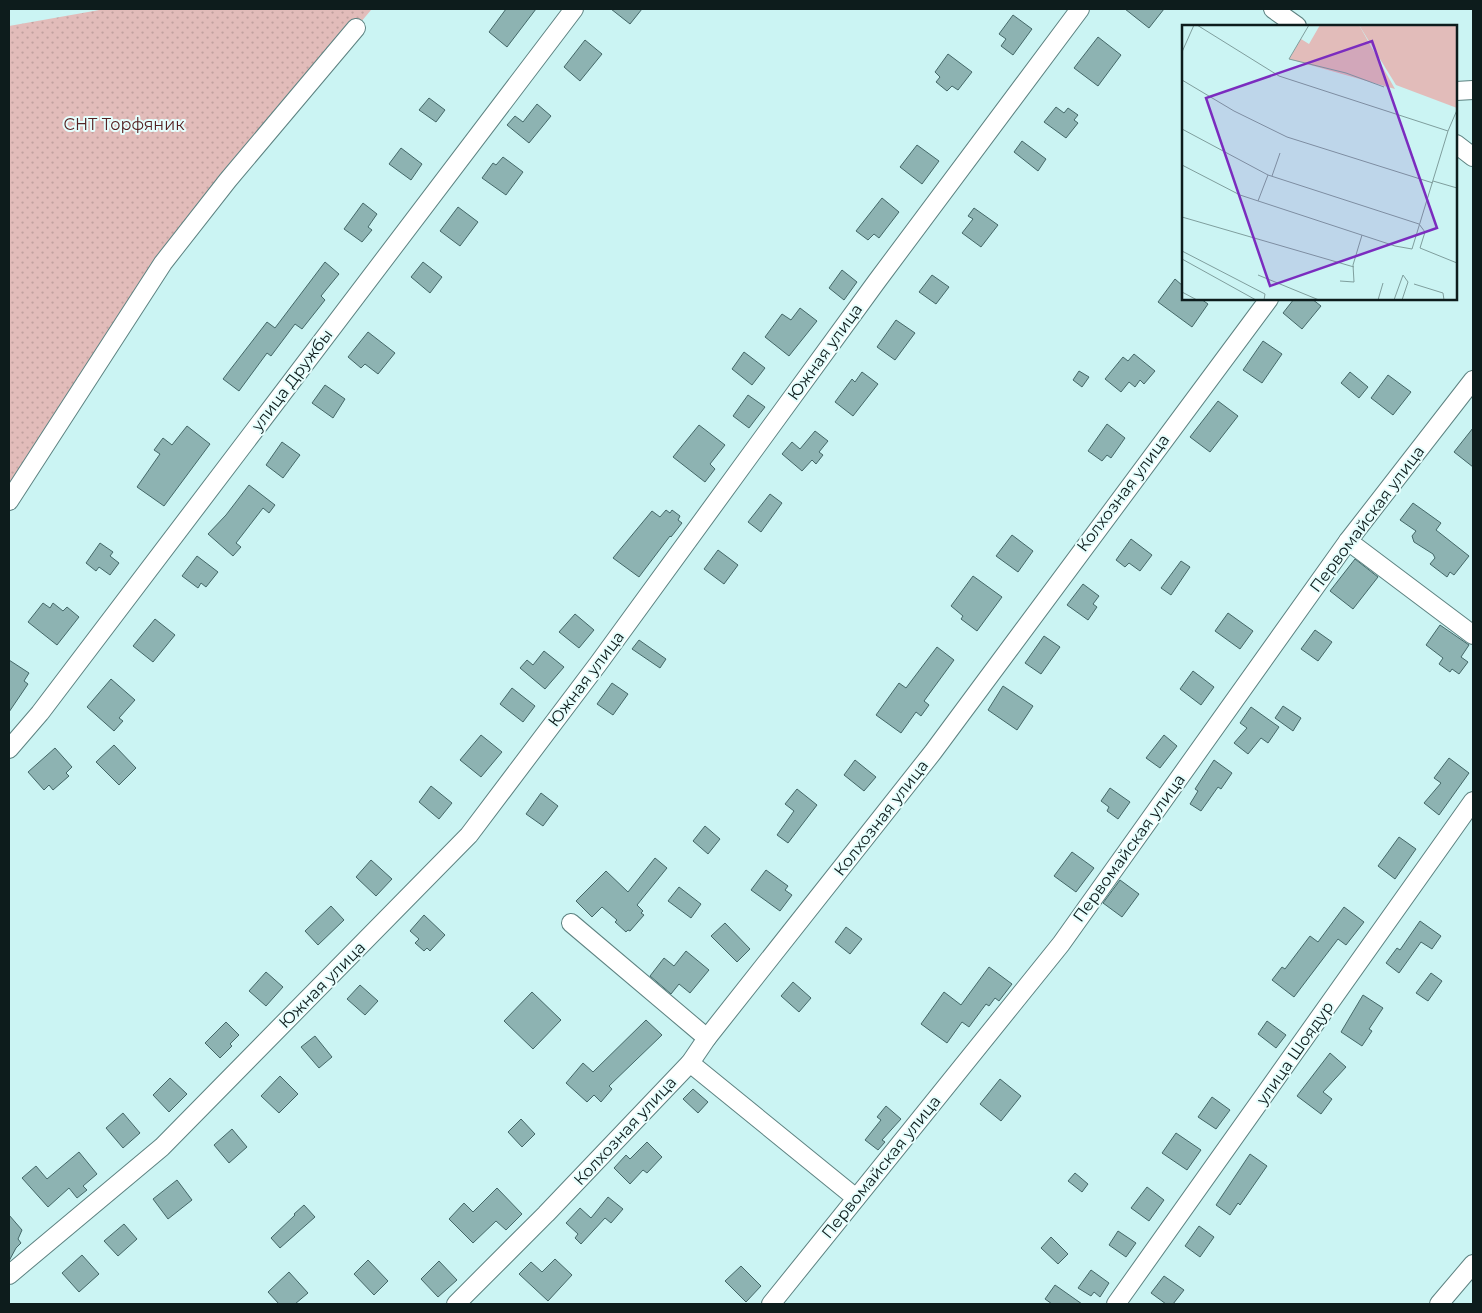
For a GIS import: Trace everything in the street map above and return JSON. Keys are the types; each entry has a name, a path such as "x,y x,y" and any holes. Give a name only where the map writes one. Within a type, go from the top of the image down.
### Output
{"street":[{"name":"улица Дружбы","path":"9,748 40,713 574,9"},
{"name":"Южная улица","path":"9,1275 162,1147 469,835 598,664 877,280 1080,9"},
{"path":"1273,9 1296,25"},
{"path":"9,500 163,262 228,180 356,28"},
{"path":"1457,91 1473,90"},
{"path":"1457,145 1473,157"},
{"name":"Колхозная улица","path":"456,1304 546,1214 690,1062 706,1038 933,752 1268,300"},
{"name":"Первомайская улица","path":"771,1304 1061,944 1348,541 1473,380"},
{"path":"1348,541 1473,635"},
{"name":"улица Шоядур","path":"1116,1304 1473,801"},
{"path":"570,923 706,1038"},
{"path":"690,1062 856,1198"},
{"path":"1439,1304 1473,1264"}],"green space":[{"name":"СНТ Торфяник","path":"105,9 371,10 228,180 9,501 9,26"}],"building":[{"path":"506,9 536,9 507,47 489,32"},
{"path":"611,9 642,9 630,24"},
{"path":"1125,9 1164,9 1149,28"},
{"path":"1013,15 1032,29 1013,55 1001,46 1006,39 999,34"},
{"path":"1098,37 1121,55 1098,86 1074,68"},
{"path":"585,40 602,54 580,81 564,67"},
{"path":"948,54 972,72 958,90 952,86 947,91 936,82 940,77 935,72"},
{"path":"429,98 445,110 436,122 419,110"},
{"path":"537,104 551,116 529,143 507,125 515,116 523,122"},
{"path":"1056,107 1064,113 1068,108 1078,115 1074,120 1078,123 1066,138 1044,122"},
{"path":"1022,141 1046,159 1038,171 1014,152"},
{"path":"917,145 939,161 922,184 900,167"},
{"path":"401,148 422,164 411,180 389,164"},
{"path":"503,157 523,172 506,195 482,178 493,163 496,165"},
{"path":"882,198 899,212 879,238 874,234 868,240 856,231"},
{"path":"363,203 377,214 368,227 372,230 362,242 344,229"},
{"path":"458,207 478,222 460,246 440,231"},
{"path":"974,208 998,225 981,247 962,233 973,219 968,216"},
{"path":"325,262 339,274 321,296 325,300 302,329 295,324 271,356 267,353 239,391 223,379 267,322 275,328"},
{"path":"423,262 442,277 430,293 411,277"},
{"path":"842,270 857,282 844,300 829,288"},
{"path":"932,275 949,287 936,304 919,292"},
{"path":"1175,279 1182,285 1182,300 1202,300 1208,304 1192,327 1158,302"},
{"path":"1293,300 1313,300 1321,306 1302,329 1283,313"},
{"path":"800,308 817,321 789,356 765,337 782,314 791,320"},
{"path":"896,320 915,333 895,360 877,347"},
{"path":"368,332 395,353 378,374 365,364 361,368 348,357"},
{"path":"1263,341 1282,354 1262,383 1243,370"},
{"path":"744,352 765,368 752,385 732,369"},
{"path":"1134,354 1155,371 1144,384 1140,380 1135,387 1129,382 1121,392 1105,379 1123,357 1128,361"},
{"path":"1079,371 1089,377 1082,387 1073,380"},
{"path":"862,372 878,384 853,416 835,402 852,379 855,382"},
{"path":"1350,372 1368,387 1359,398 1341,383"},
{"path":"1388,375 1411,392 1393,415 1371,398"},
{"path":"325,385 345,399 333,418 312,403"},
{"path":"748,395 765,407 749,428 733,416"},
{"path":"1218,401 1238,416 1210,452 1190,437"},
{"path":"1107,424 1125,438 1111,458 1107,455 1102,461 1088,451"},
{"path":"699,425 725,445 710,464 715,469 705,482 673,457"},
{"path":"187,426 210,444 164,506 137,487 160,454 154,450 163,438 172,445"},
{"path":"1473,428 1473,467 1454,452"},
{"path":"815,431 828,441 819,452 823,455 816,464 812,460 802,471 782,454 792,442 800,449"},
{"path":"282,442 300,455 283,478 266,465"},
{"path":"249,485 275,505 269,513 263,508 236,543 241,547 233,556 208,534 226,515"},
{"path":"770,494 782,503 761,532 748,522"},
{"path":"1413,503 1441,523 1436,530 1469,556 1454,575 1450,572 1447,577 1430,564 1435,558 1433,554 1414,542 1412,536 1416,531 1400,520"},
{"path":"666,510 670,513 672,510 680,516 678,520 682,523 639,577 613,558 652,511 660,517"},
{"path":"1012,535 1033,551 1018,572 996,556"},
{"path":"1131,539 1152,555 1140,571 1129,563 1125,567 1116,560"},
{"path":"100,543 113,552 110,556 119,563 110,575 99,567 96,571 86,563"},
{"path":"718,550 738,565 724,584 704,569"},
{"path":"197,556 218,572 206,587 201,583 198,588 182,576"},
{"path":"1355,559 1378,577 1353,609 1330,591"},
{"path":"1181,561 1190,567 1171,595 1161,588"},
{"path":"973,576 1002,597 977,631 961,619 963,616 951,606"},
{"path":"1083,584 1099,596 1093,604 1097,607 1088,620 1067,605"},
{"path":"43,603 50,608 53,603 63,611 67,607 79,617 57,645 28,622"},
{"path":"1228,613 1253,631 1240,649 1215,631"},
{"path":"575,614 594,630 579,648 559,632"},
{"path":"155,619 175,635 153,662 133,646"},
{"path":"1440,625 1469,645 1461,657 1468,662 1459,674 1452,669 1450,672 1439,664 1443,658 1426,645"},
{"path":"1315,630 1332,642 1318,661 1301,649"},
{"path":"1044,636 1060,647 1041,674 1025,663"},
{"path":"639,640 666,659 660,668 632,649"},
{"path":"937,647 954,660 924,701 929,705 921,716 916,712 901,733 876,715 899,683 906,688"},
{"path":"544,651 564,667 545,689 520,668 527,660 533,665"},
{"path":"9,660 29,673 24,681 28,684 9,712"},
{"path":"1193,671 1214,687 1201,705 1180,689"},
{"path":"111,679 135,700 119,718 123,721 114,731 87,707"},
{"path":"612,683 628,694 613,715 597,704"},
{"path":"1003,686 1033,706 1017,730 988,710"},
{"path":"512,688 535,706 523,722 500,704"},
{"path":"1283,706 1301,718 1293,731 1275,718"},
{"path":"1251,707 1279,727 1268,743 1261,738 1248,754 1234,743 1247,728 1240,723"},
{"path":"481,735 502,752 481,777 460,760"},
{"path":"1164,735 1177,746 1160,768 1146,758"},
{"path":"114,745 136,768 119,785 96,762"},
{"path":"55,748 72,767 66,773 69,776 53,790 49,785 44,790 28,772"},
{"path":"1449,758 1469,773 1439,815 1424,803 1441,783 1434,778"},
{"path":"855,760 876,777 864,791 844,775"},
{"path":"1214,760 1232,773 1221,789 1218,787 1201,811 1190,804 1198,791 1195,789"},
{"path":"431,786 452,803 439,819 419,802"},
{"path":"1110,788 1130,802 1118,819 1107,811 1109,807 1101,801"},
{"path":"797,789 817,805 788,843 777,835 794,811 785,804"},
{"path":"541,793 558,806 543,826 526,814"},
{"path":"705,826 720,839 708,854 693,841"},
{"path":"1399,837 1416,849 1395,879 1378,866"},
{"path":"1072,852 1094,868 1076,892 1054,876"},
{"path":"655,858 667,868 637,905 644,915 630,931 626,932 615,922 617,920 602,907 592,917 576,901 606,871 628,892"},
{"path":"371,860 392,879 376,896 356,877"},
{"path":"766,870 788,886 785,890 792,895 780,911 751,890"},
{"path":"1120,880 1139,894 1122,917 1103,903"},
{"path":"679,887 701,904 691,918 668,901"},
{"path":"331,906 344,920 318,945 305,931"},
{"path":"1344,907 1364,922 1346,945 1338,939 1294,997 1272,980 1282,967 1285,969 1310,936 1318,942"},
{"path":"424,915 445,935 430,951 427,948 424,951 415,943 419,939 410,931"},
{"path":"1420,921 1441,936 1432,949 1421,942 1399,973 1386,963 1397,948 1400,950"},
{"path":"725,923 750,949 737,962 711,936"},
{"path":"846,927 862,939 850,954 835,942"},
{"path":"686,951 709,970 690,993 679,984 671,994 650,976 664,958 674,966"},
{"path":"989,967 1012,984 999,1001 995,998 989,1006 986,1004 969,1027 962,1022 947,1043 921,1024 944,992 961,1005"},
{"path":"266,972 283,987 266,1006 249,991"},
{"path":"1431,973 1442,981 1428,1001 1416,993"},
{"path":"793,982 811,998 799,1012 781,996"},
{"path":"360,985 378,1001 365,1015 347,999"},
{"path":"532,992 561,1020 533,1049 504,1021"},
{"path":"1363,995 1383,1008 1369,1029 1372,1031 1362,1046 1341,1032"},
{"path":"646,1020 662,1035 609,1086 612,1089 601,1102 594,1095 587,1102 566,1083 583,1063 593,1072"},
{"path":"1267,1021 1286,1035 1276,1048 1258,1034"},
{"path":"226,1022 239,1035 230,1044 232,1046 220,1058 205,1043"},
{"path":"315,1036 332,1057 319,1068 301,1047"},
{"path":"1330,1053 1346,1067 1323,1092 1332,1099 1321,1114 1297,1096"},
{"path":"280,1076 298,1094 279,1113 261,1096"},
{"path":"170,1078 187,1094 169,1112 153,1095"},
{"path":"1000,1079 1021,1096 1001,1121 980,1104"},
{"path":"693,1089 708,1102 698,1113 683,1099"},
{"path":"1212,1097 1230,1110 1216,1129 1198,1117"},
{"path":"886,1106 901,1119 882,1140 885,1142 878,1150 865,1140 881,1120 877,1117"},
{"path":"123,1113 140,1133 123,1148 106,1128"},
{"path":"521,1119 535,1134 522,1147 508,1132"},
{"path":"232,1129 247,1147 229,1163 214,1145"},
{"path":"1176,1133 1201,1150 1187,1170 1162,1153"},
{"path":"647,1142 662,1157 647,1173 643,1170 630,1184 614,1168 626,1155 630,1159"},
{"path":"79,1152 97,1174 83,1186 87,1190 77,1198 69,1188 48,1207 22,1178 36,1166 47,1179"},
{"path":"1250,1154 1267,1166 1240,1205 1238,1203 1230,1215 1216,1205"},
{"path":"1075,1173 1088,1184 1082,1192 1068,1181"},
{"path":"177,1180 192,1200 168,1219 153,1199"},
{"path":"1147,1187 1164,1200 1149,1221 1131,1208"},
{"path":"497,1188 522,1214 506,1230 496,1221 473,1243 449,1219 464,1203 473,1212"},
{"path":"608,1197 623,1209 611,1223 605,1218 581,1244 575,1238 578,1234 566,1223 580,1208 591,1218"},
{"path":"304,1205 315,1217 280,1248 271,1238"},
{"path":"9,1215 22,1230 18,1239 21,1243 9,1261"},
{"path":"124,1224 137,1239 118,1256 104,1241"},
{"path":"1199,1226 1214,1237 1200,1257 1185,1246"},
{"path":"1118,1231 1136,1243 1126,1257 1109,1245"},
{"path":"1051,1237 1068,1254 1058,1264 1041,1248"},
{"path":"82,1255 99,1274 79,1292 62,1273"},
{"path":"555,1259 572,1275 548,1301 519,1274 531,1262 542,1272"},
{"path":"368,1260 388,1281 374,1295 354,1274"},
{"path":"439,1261 457,1280 438,1297 421,1279"},
{"path":"741,1266 761,1286 746,1302 725,1281"},
{"path":"1091,1270 1109,1283 1100,1297 1094,1292 1091,1296 1078,1288"},
{"path":"289,1272 308,1293 295,1304 279,1304 268,1292"},
{"path":"1164,1276 1184,1290 1173,1304 1166,1304 1151,1293"},
{"path":"1055,1285 1082,1304 1052,1304 1045,1299"}]}
